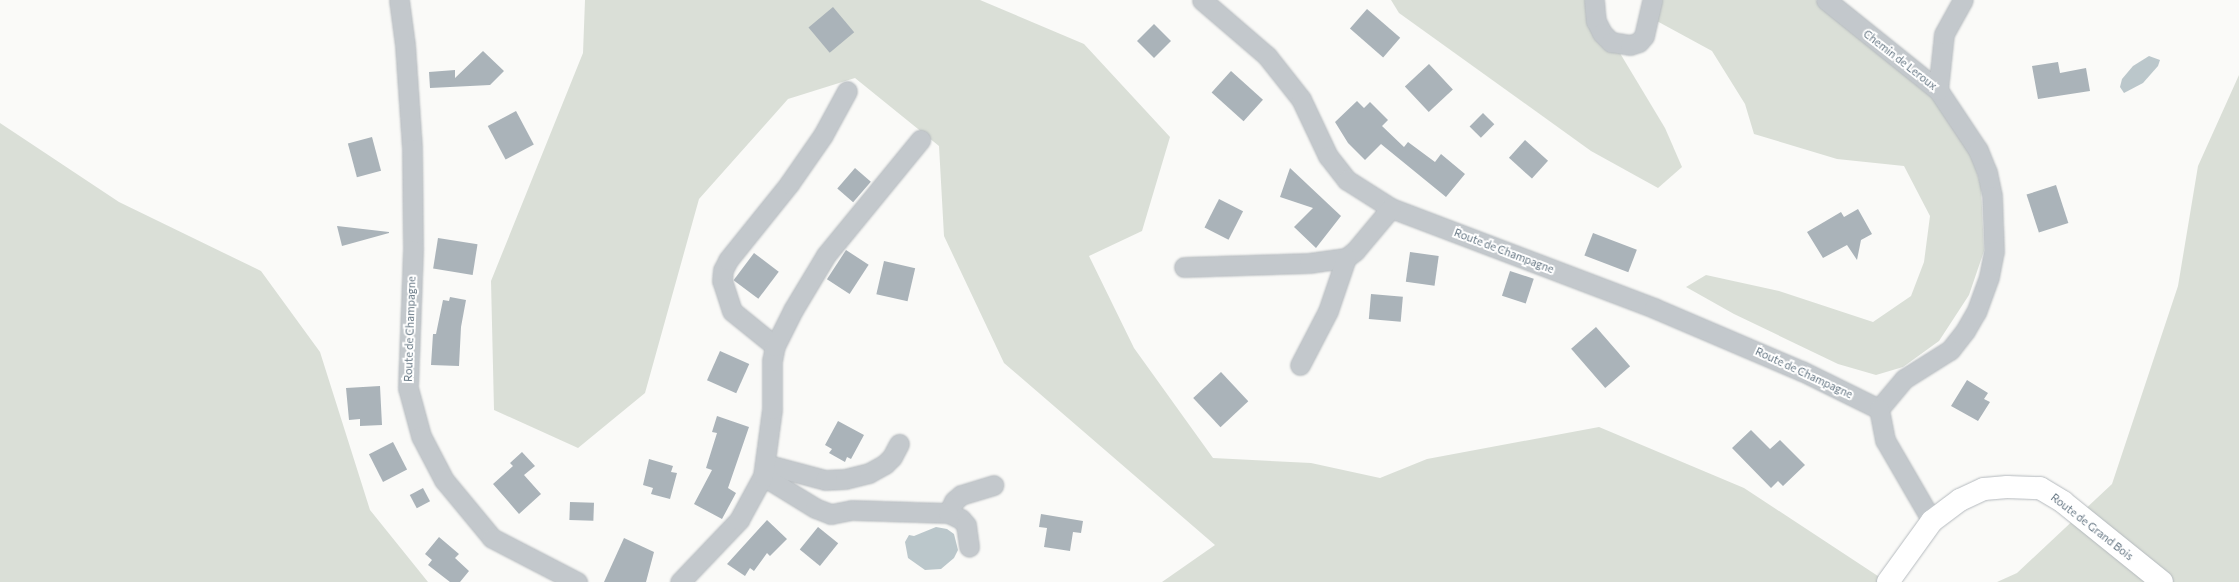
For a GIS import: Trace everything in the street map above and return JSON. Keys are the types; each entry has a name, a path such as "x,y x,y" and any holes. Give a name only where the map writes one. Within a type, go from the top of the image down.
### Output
{"main road":[{"name":"Route de Grand Bois","path":"1888,582 1932,521 1960,500 1984,489 2040,488 2063,502 2162,582"}],"street":[{"name":"Route de Champagne","path":"400,0 405,46 412,149 413,250 408,388 421,436 444,480 492,538 577,582"},
{"name":"Route de Champagne","path":"1202,0 1267,56 1301,100 1328,156 1347,180 1391,208 1654,308 1802,371 1879,409"},
{"path":"1594,0 1596,21 1602,33 1611,42 1630,45 1639,42 1644,36 1652,0"},
{"name":"Chemin de Leroux","path":"1826,0 1938,90 1962,123 1978,150 1987,172 1994,225 1994,251 1990,277 1976,312 1965,331 1950,350 1904,379 1879,409"},
{"path":"1938,90 1944,34 1963,0"},
{"path":"775,346 732,311 722,281 723,270 728,260 789,184 823,135 848,91"},
{"path":"680,582 739,520 764,470 772,409 772,361 775,346 792,310 826,255 920,140"},
{"path":"1184,267 1309,263 1346,258 1355,251 1391,208"},
{"path":"1300,365 1328,311 1346,258"},
{"path":"1879,409 1885,440 1932,521"},
{"path":"764,470 825,480 845,479 869,473 885,464 892,457 899,444"},
{"path":"764,470 815,508 831,514 852,510 948,514 961,518 966,525 969,547"},
{"path":"948,514 954,501 961,495 993,484"}],"shaded area":[{"path":"585,0 980,0 1084,44 1170,137 1142,231 1089,256 1134,348 1213,458 1311,463 1380,478 1427,459 1599,427 1744,488 1887,582 1162,582 1215,545 1004,363 944,236 939,146 855,78 788,99 699,199 645,393 578,448 494,410 491,281 583,53"},
{"path":"1391,0 1588,0 1665,128 1682,167 1658,188 1591,151 1399,13"},
{"path":"1660,0 1816,0 1848,29 1932,93 1969,146 1981,186 1984,251 1969,295 1939,341 1903,367 1876,375 1838,364 1734,314 1686,287 1706,275 1779,291 1873,322 1911,296 1924,262 1930,216 1904,166 1837,159 1754,134 1745,104 1712,51 1655,20"},
{"path":"2149,56 2160,60 2158,66 2143,83 2124,93 2120,87 2122,79 2133,66"},
{"path":"2239,75 2239,582 1997,582 2017,573 2112,484 2178,286 2198,166"},
{"path":"0,123 119,202 261,271 320,352 370,510 428,582 0,582"},
{"path":"936,527 947,529 954,534 958,550 954,558 941,569 925,570 908,558 905,542 909,535 914,536"}],"building":[{"path":"833,7 854,32 830,53 808,28"},
{"path":"1367,9 1400,38 1383,57 1350,29"},
{"path":"1154,24 1171,41 1154,58 1137,41"},
{"path":"483,51 504,71 490,85 430,88 429,72 455,70 455,78"},
{"path":"2058,62 2060,73 2086,68 2090,91 2038,99 2032,66"},
{"path":"1429,64 1453,90 1429,112 1405,87"},
{"path":"1231,71 1263,100 1244,121 1212,93"},
{"path":"1357,101 1364,108 1370,102 1388,120 1382,126 1404,147 1408,142 1435,162 1441,154 1465,174 1446,197 1381,144 1365,160 1348,143 1335,122"},
{"path":"516,111 534,145 506,160 488,126"},
{"path":"1483,113 1494,124 1481,138 1470,126"},
{"path":"372,137 381,171 357,177 348,143"},
{"path":"1525,140 1548,161 1532,179 1509,158"},
{"path":"855,168 871,182 853,202 837,188"},
{"path":"1290,168 1341,216 1316,248 1294,227 1313,208 1280,197"},
{"path":"2056,185 2068,223 2039,233 2027,195"},
{"path":"1219,199 1243,211 1229,240 1204,228"},
{"path":"1858,209 1872,234 1861,240 1857,260 1847,245 1823,258 1807,232 1841,212 1844,217"},
{"path":"337,226 389,232 389,233 342,246"},
{"path":"1593,233 1637,250 1628,272 1584,255"},
{"path":"438,238 478,244 473,275 433,269"},
{"path":"846,250 869,265 850,294 827,279"},
{"path":"1410,252 1439,256 1435,286 1406,282"},
{"path":"754,253 779,272 758,299 734,280"},
{"path":"884,261 915,268 908,301 876,294"},
{"path":"1510,271 1534,279 1526,303 1502,296"},
{"path":"1371,294 1403,297 1401,322 1369,319"},
{"path":"450,297 466,300 461,327 459,366 431,365 433,334 436,334 443,300 449,301"},
{"path":"1596,327 1630,366 1605,388 1571,349"},
{"path":"720,351 749,364 736,393 707,380"},
{"path":"1221,372 1248,401 1220,427 1193,398"},
{"path":"1967,380 1988,393 1984,399 1990,402 1978,421 1951,406"},
{"path":"380,386 382,425 360,426 360,419 349,420 346,388"},
{"path":"717,416 749,427 728,488 736,493 722,519 694,504 712,470 706,468 717,433 712,432"},
{"path":"838,421 864,435 851,459 847,457 845,462 829,453 832,449 825,445"},
{"path":"1751,430 1770,449 1780,440 1805,465 1783,486 1778,481 1771,488 1732,448"},
{"path":"393,442 407,470 383,482 369,454"},
{"path":"522,452 535,466 524,475 541,494 519,514 493,484 513,466 510,463"},
{"path":"649,459 673,466 671,472 677,473 670,499 651,494 653,488 643,485"},
{"path":"423,488 430,501 417,508 410,495"},
{"path":"570,502 594,503 593,521 569,520"},
{"path":"1041,514 1083,521 1081,533 1073,532 1070,551 1044,547 1047,528 1039,527"},
{"path":"767,520 787,539 770,556 767,553 754,571 750,568 745,576 727,564"},
{"path":"818,527 838,543 820,566 800,550"},
{"path":"439,537 459,554 455,558 469,571 460,582 450,582 428,565 432,560 425,554"},
{"path":"624,538 654,552 646,582 604,582"}]}
